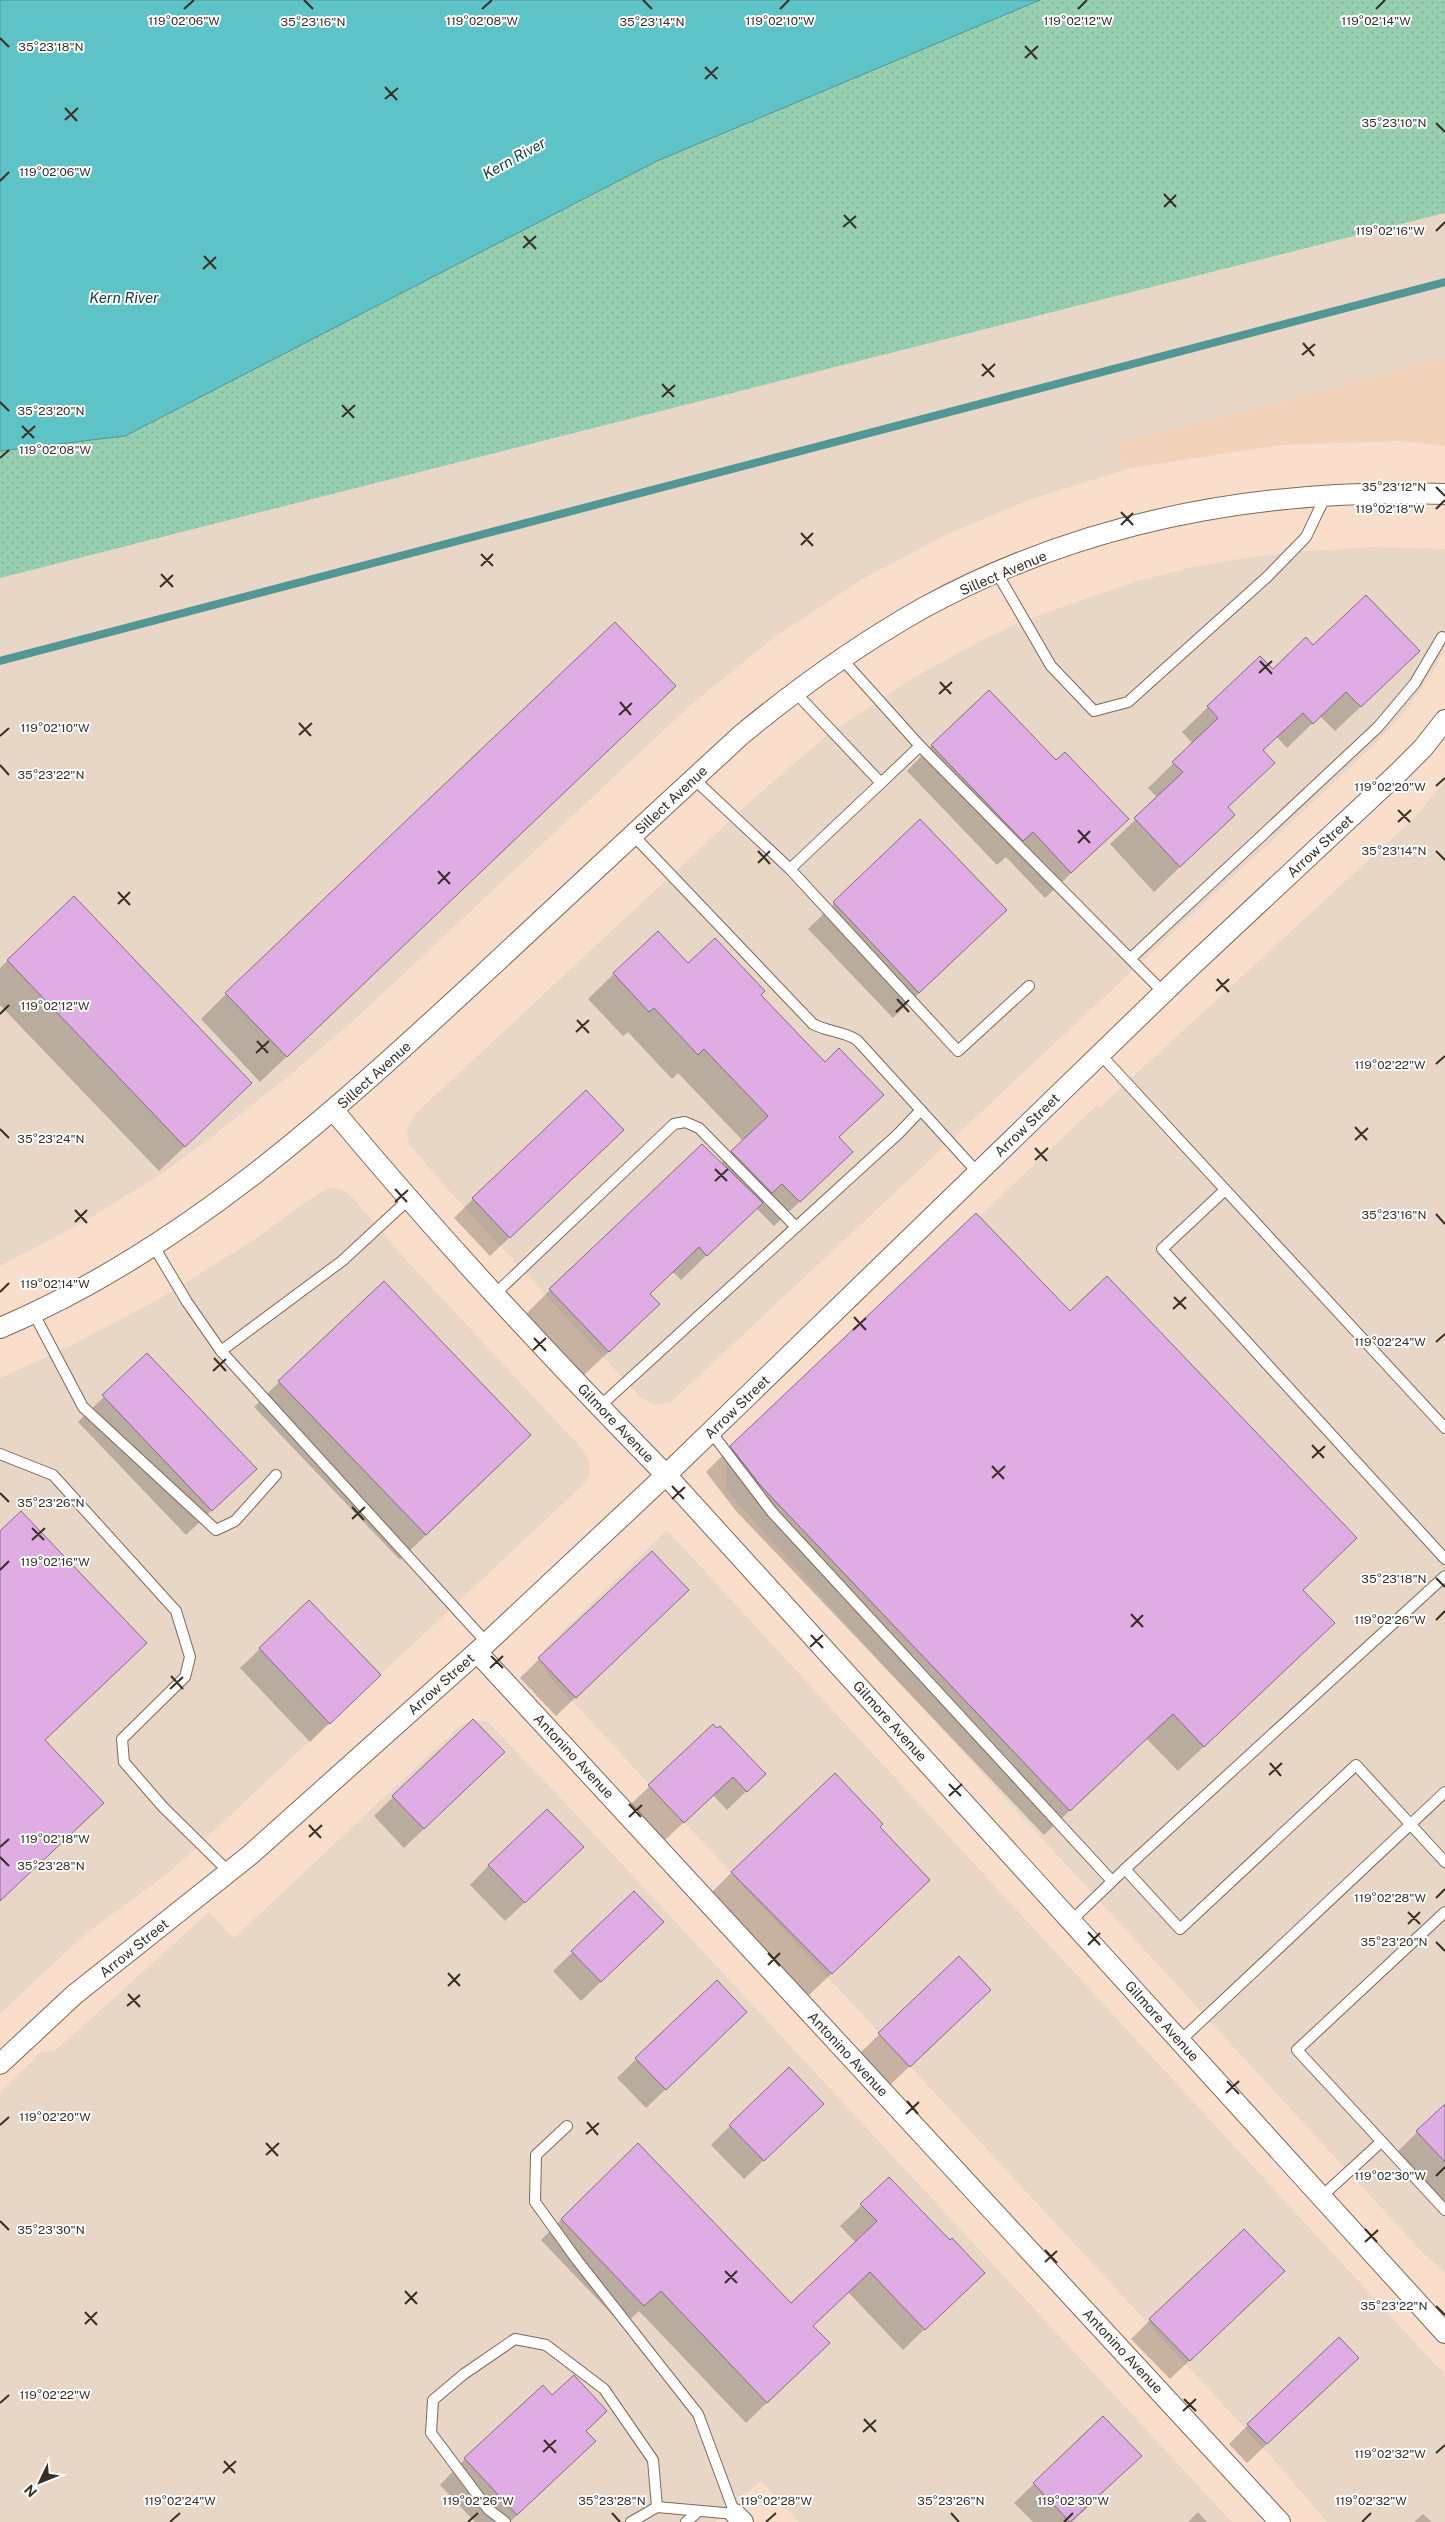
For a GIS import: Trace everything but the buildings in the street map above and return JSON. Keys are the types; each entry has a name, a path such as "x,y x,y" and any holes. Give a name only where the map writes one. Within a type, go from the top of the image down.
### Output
{"street":[{"name":"Sillect Avenue","path":"0,1328 91,1283 153,1245 234,1190 334,1111 741,735 794,691 924,608 997,573 1080,541 1163,518 1230,504 1327,494 1383,492 1445,494"},
{"name":"Arrow Street","path":"0,2064 74,1995 229,1872 482,1647 666,1475 1100,1054 1399,772 1445,720"},
{"name":"Gilmore Avenue","path":"334,1111 408,1200 599,1407 666,1475 1445,2333"},
{"name":"Antonino Avenue","path":"482,1647 1280,2522"}],"lane":[{"path":"997,573 1051,666 1094,711 1128,702 1268,577 1306,537 1327,494"},
{"path":"1131,958 1378,727 1415,683 1442,637"},
{"path":"842,659 920,746 1164,993"},
{"path":"794,691 881,783"},
{"path":"790,869 920,746"},
{"path":"694,779 790,869 958,1051 1029,986"},
{"path":"633,835 813,1024 824,1029 846,1033 857,1040 978,1173"},
{"path":"1100,1054 1445,1428"},
{"path":"599,1407 898,1134 920,1110"},
{"path":"495,1294 674,1124 685,1122 699,1128 796,1227"},
{"path":"1225,1190 1162,1249 1445,1559"},
{"path":"221,1351 342,1262 408,1200"},
{"path":"153,1245 187,1302 221,1351 482,1647"},
{"path":"33,1312 84,1407 216,1530 235,1521 276,1475"},
{"path":"711,1432 772,1512 1112,1881"},
{"path":"0,1454 2,1453 53,1475 176,1611 190,1657 185,1676 122,1739 124,1762 163,1807 229,1872"},
{"path":"1071,1921 1125,1869 1445,1576"},
{"path":"1125,1869 1180,1929 1356,1765 1445,1862"},
{"path":"1180,2041 1445,1792"},
{"path":"1445,1912 1297,2050 1445,2210"},
{"path":"567,2126 536,2155 535,2202 577,2260 698,2414 739,2518"},
{"path":"1321,2196 1381,2142"},
{"path":"505,2522 488,2509 430,2432 433,2400 464,2374 515,2339 546,2345 604,2389 653,2460 657,2507"},
{"path":"631,2522 657,2507 699,2510 739,2518"},
{"path":"686,2522 699,2510"}],"shaded area":[{"path":"1445,213 1445,358 1118,444 1125,470 1031,499 948,534 868,576 777,635 693,703 363,1012 296,1070 203,1144 152,1180 82,1223 0,1266 0,578"},
{"path":"1445,358 1445,446 1401,441 1280,445 1124,469 1118,444"},
{"path":"1373,547 1445,549 1445,649 1434,670 1408,708 1374,745 670,1403 655,1405 641,1398 443,1184 409,1144 407,1128 414,1115 753,799 826,736 913,678 984,639 1028,619 1134,582 1197,566 1245,558 1293,552"},
{"path":"1445,781 1445,2273 1421,2251 889,1672 726,1490 727,1455 1097,1105 1100,1107 1414,818"},
{"path":"332,1188 342,1190 352,1197 400,1253 585,1452 590,1464 589,1476 585,1483 172,1870 84,1935 0,2014 0,1378 70,1346 159,1299 249,1243 320,1192"},
{"path":"667,1530 1445,2375 1445,2522 1327,2522 1265,2450 549,1676 542,1663 544,1649"},
{"path":"472,1720 487,1721 557,1794 1232,2522 799,2522 761,2481 715,2522 0,2522 0,2092 41,2052 56,2050 209,1912 234,1938 460,1726"}],"green space":[{"path":"0,0 1445,0 1445,213 0,578"}],"water":[{"name":"Kern River","path":"0,0 1040,0 657,161 125,436 0,451"}],"waterway":[{"path":"0,661 1445,282"}]}
